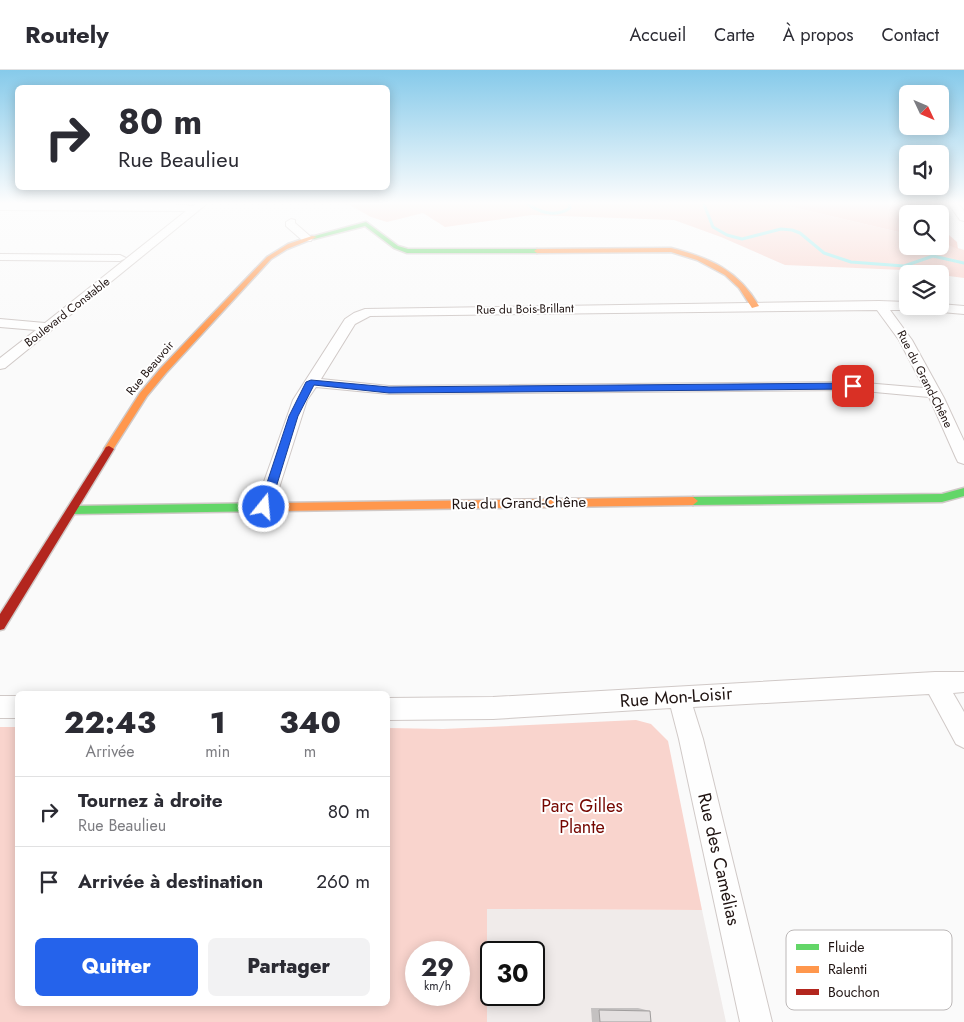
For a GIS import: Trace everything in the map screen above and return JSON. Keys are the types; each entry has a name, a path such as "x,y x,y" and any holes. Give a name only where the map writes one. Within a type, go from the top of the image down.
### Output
{"street":[{"name":"Boulevard Constable","path":"0,365 41,326 120,258 136,246"},
{"name":"Boulevard Constable","path":"0,352 41,326 142,246"},
{"name":"Rue Beauvoir","path":"0,625 137,404 156,379 272,255 286,246"},
{"name":"Rue Beauvoir","path":"394,246 406,251 658,249 676,251 689,255 735,279 755,306"},
{"path":"0,257 120,258"},
{"name":"Rue du Grand-Chêne","path":"879,305 906,338 964,458"},
{"name":"Rue du Bois-Brillant","path":"264,507 294,416 311,382 352,320 361,314 373,311 899,306"},
{"path":"949,309 964,310"},
{"path":"0,324 41,326"},
{"path":"311,382 389,390 853,386 934,393"},
{"name":"Rue du Grand-Chêne","path":"72,510 932,498 948,497 964,492"},
{"path":"935,682 964,736"},
{"name":"Rue Mon-Loisir","path":"390,709 492,708 935,682 964,682"},
{"name":"Rue des Camélias","path":"679,697 692,739 756,1022"},
{"path":"0,707 15,707"}],"shaded area":[{"path":"487,909 702,910 726,1022 487,1022 487,1006 545,1006 545,941 487,941"}],"green space":[{"path":"743,246 899,246 899,255 949,255 949,246 964,250 964,278 949,276 949,265 899,265 899,270 785,265"},
{"name":"Parc Gilles Plante","path":"636,720 651,724 668,741 702,910 487,909 487,941 480,941 480,1006 487,1006 487,1022 0,1022 0,727 15,727 15,1006 390,1006 390,728 443,729"}],"building":[{"path":"599,1010 650,1011 651,1022 600,1022"}],"waterway":[{"path":"816,246 824,253 851,262 904,266 933,256 964,263"}],"traffic: fast":[{"path":"395,246 407,251 537,251"},
{"path":"693,501 942,498 964,492"},
{"path":"72,510 280,507"}],"traffic: slow":[{"path":"109,449 143,395 163,371 269,258 288,246"},
{"path":"537,251 671,250 700,259 728,273 742,286 755,306"},
{"path":"280,507 693,501"}],"traffic: jam":[{"path":"0,625 109,449"}],"route":[{"path":"264,507 300,400 311,382 389,390 853,386"}]}
